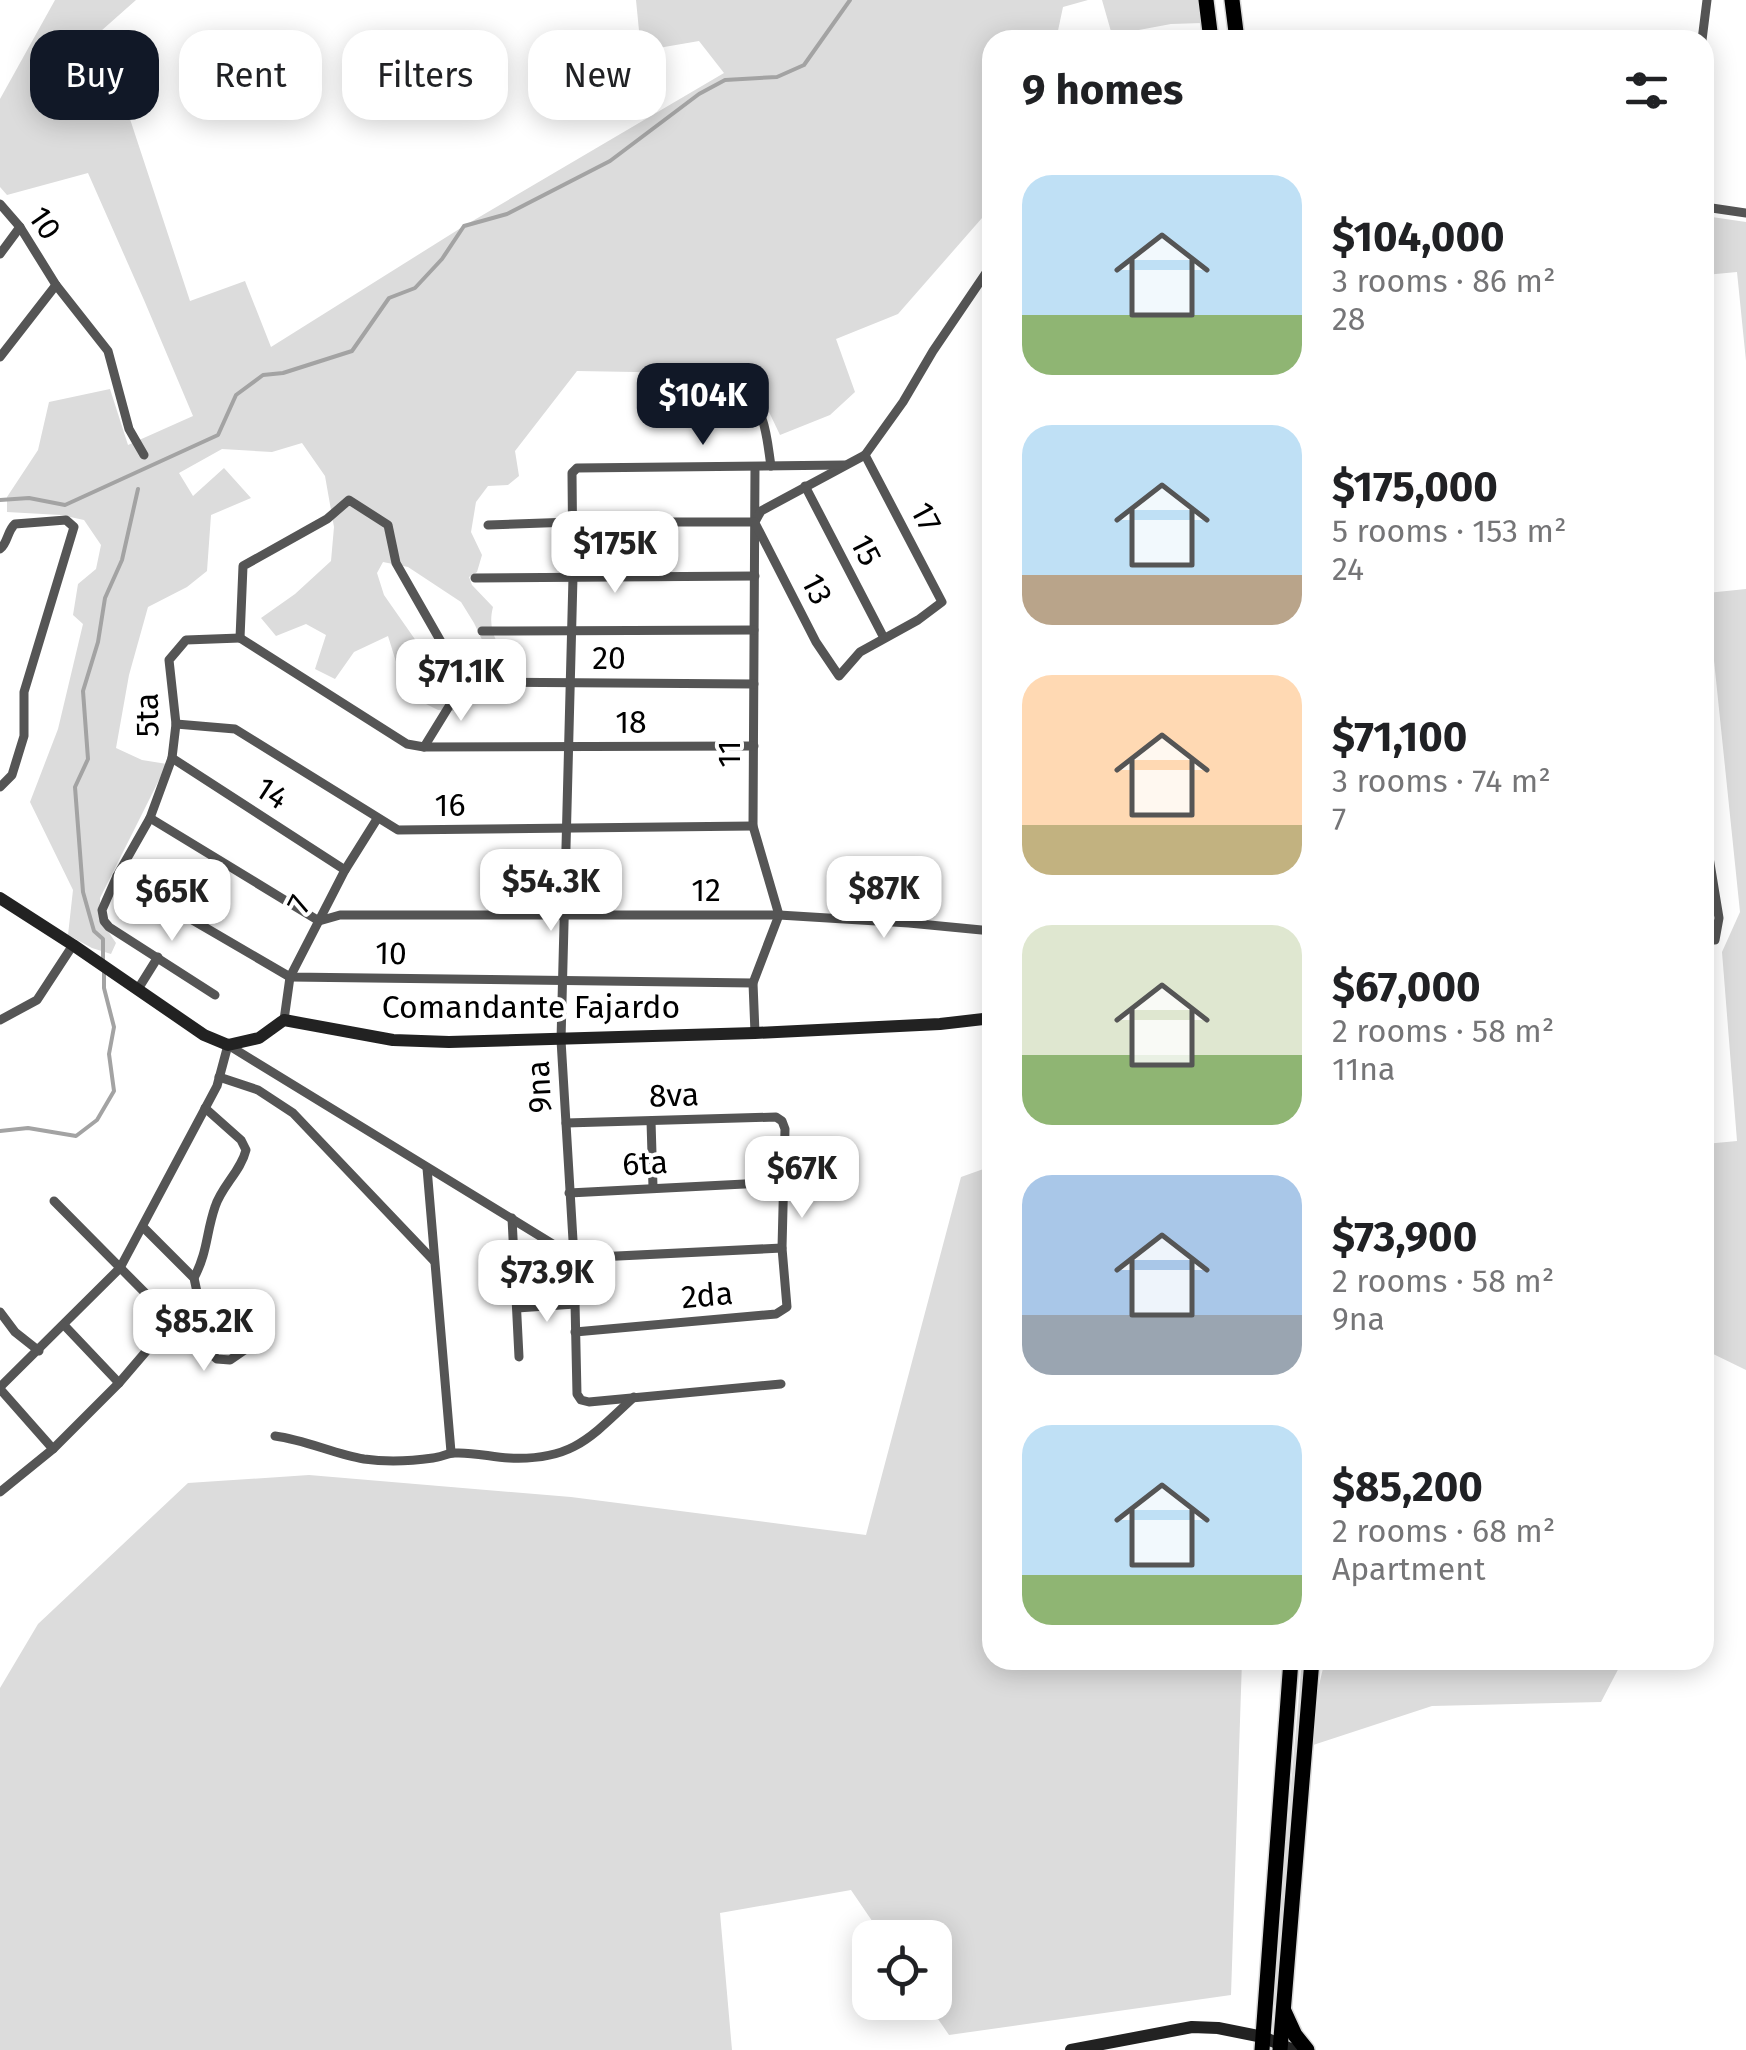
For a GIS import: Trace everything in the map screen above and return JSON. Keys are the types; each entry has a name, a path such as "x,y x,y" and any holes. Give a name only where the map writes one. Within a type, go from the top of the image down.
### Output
{"highway":[{"path":"1206,0 1210,30"},
{"path":"1232,0 1236,30"},
{"path":"1262,2044 1290,1670"},
{"path":"1284,2048 1283,2009 1311,1670"},
{"path":"1283,2009 1307,2050"}],"street":[{"path":"1703,30 1707,0"},
{"name":"10","path":"0,204 108,351 129,429 144,455"},
{"path":"1714,207 1746,212"},
{"path":"0,254 20,228"},
{"path":"488,525 755,522 761,511 865,455 982,279"},
{"path":"0,358 56,285"},
{"path":"644,391 741,392 750,396 765,427 771,466"},
{"name":"17","path":"865,455 942,602 884,638"},
{"path":"755,466 844,465"},
{"name":"9na","path":"634,1398 589,1402 576,1394 574,1257 562,1040 572,472 755,466"},
{"name":"11","path":"755,466 753,826 778,915"},
{"name":"15","path":"805,486 884,638"},
{"path":"240,638 243,566 327,519 349,500 388,526 396,563 464,682 424,747"},
{"path":"0,549 15,524 66,520 74,527 24,692 24,736 12,775 0,788"},
{"name":"13","path":"755,522 816,642 838,676 860,652 884,638"},
{"path":"474,578 755,576"},
{"path":"482,631 754,630"},
{"name":"5ta","path":"158,958 109,927 102,910 150,818 172,758 176,724 170,660 186,640 240,638"},
{"name":"18","path":"240,638 406,744 569,748 754,746"},
{"name":"20","path":"464,682 754,684"},
{"name":"16","path":"176,724 235,728 398,830 753,826"},
{"name":"14","path":"172,758 345,870"},
{"path":"150,818 319,921"},
{"name":"7","path":"284,1020 290,977 345,870 377,819"},
{"name":"10","path":"117,876 290,977 752,983"},
{"path":"1714,888 1719,918 1714,930"},
{"path":"0,898 204,1035 228,1045 574,1257"},
{"name":"12","path":"319,921 340,915 778,915 982,930"},
{"path":"756,1033 752,983 778,915"},
{"path":"0,1020 36,1000 73,945"},
{"path":"138,989 158,958 215,996"},
{"name":"Comandante Fajardo","path":"284,1020 393,1040 449,1042 756,1033 982,1019"},
{"path":"228,1045 259,1038 284,1020"},
{"path":"53,1449 0,1388 120,1268 205,1108 220,1077 228,1045"},
{"path":"220,1077 258,1090 292,1114 434,1261"},
{"path":"194,1278 206,1250 215,1204 246,1150 241,1140 205,1108"},
{"name":"8va","path":"566,1122 776,1116 785,1130 783,1182"},
{"path":"650,1121 654,1187"},
{"path":"427,1168 452,1452"},
{"path":"515,1261 782,1248 783,1182"},
{"name":"6ta","path":"570,1193 783,1182"},
{"path":"54,1201 173,1321 217,1359 230,1360 246,1349"},
{"path":"512,1218 519,1357"},
{"path":"0,1492 53,1449 119,1383 197,1292 194,1278 143,1226"},
{"name":"2da","path":"575,1332 776,1314 787,1307 782,1248"},
{"path":"517,1308 574,1304"},
{"path":"0,1312 15,1332 38,1350"},
{"path":"64,1325 119,1383"},
{"path":"275,1436 365,1459 432,1459 452,1452 535,1458 559,1455 578,1446 634,1398 781,1384"},
{"path":"1071,2050 1192,2026 1218,2028 1284,2048"}],"shaded area":[{"path":"55,0 136,0 102,30 38,30"},
{"path":"636,0 1088,0 1063,7 1058,30 982,30 982,218 898,314 836,339 855,392 830,415 780,435 751,374 577,371 515,451 519,476 508,485 488,486 476,502 471,532 482,555 477,572 469,577 493,607 492,630 510,663 506,673 498,673 461,602 408,567 383,562 377,573 384,595 428,658 469,698 456,711 438,710 406,694 388,636 354,652 335,679 315,669 326,635 306,624 276,636 261,618 331,561 334,527 325,476 302,443 272,452 222,449 179,473 193,496 224,468 251,498 211,515 207,571 187,587 148,607 129,675 116,748 142,760 167,764 100,898 101,921 116,943 111,954 68,935 73,890 30,802 58,729 83,624 73,615 78,584 96,569 101,545 84,520 7,512 7,497 38,450 49,402 110,389 128,445 193,416 88,173 7,195 0,187 0,99 30,45 30,120 130,120 190,301 245,281 271,347 464,226 644,120 666,120 666,107 724,73 699,41 666,47 666,30 639,30"},
{"path":"1102,0 1198,0 1202,23 1111,30"},
{"path":"1714,217 1746,222 1746,361 1737,272 1714,274"},
{"path":"1746,589 1746,1370 1714,1354 1714,1143 1737,1141 1722,952 1740,912 1714,661 1714,592"},
{"path":"982,1170 982,1670 1242,1670 1231,1995 949,2035 939,2020 952,2020 952,1920 871,1920 851,1890 720,1913 732,2050 0,2050 0,1688 38,1624 188,1483 309,1475 571,1497 866,1535 961,1177"},
{"path":"1301,1670 1306,1670 1278,2002 1275,2006 1272,2002"},
{"path":"1323,1670 1618,1670 1601,1702 1432,1706 1304,1748"}],"waterway":[{"path":"0,500 29,498 65,505 218,435 236,395 263,375 283,373 352,351 389,298 415,288 442,259 464,226 507,214 610,161 699,94 725,80 777,77 804,65 850,0"},
{"path":"103,961 103,939 94,931 83,892 75,787 88,759 83,691 98,642 105,598 122,560 138,489"},
{"path":"0,1131 28,1128 76,1136 97,1120 114,1091 109,1054 114,1027 104,988 104,970"}]}
